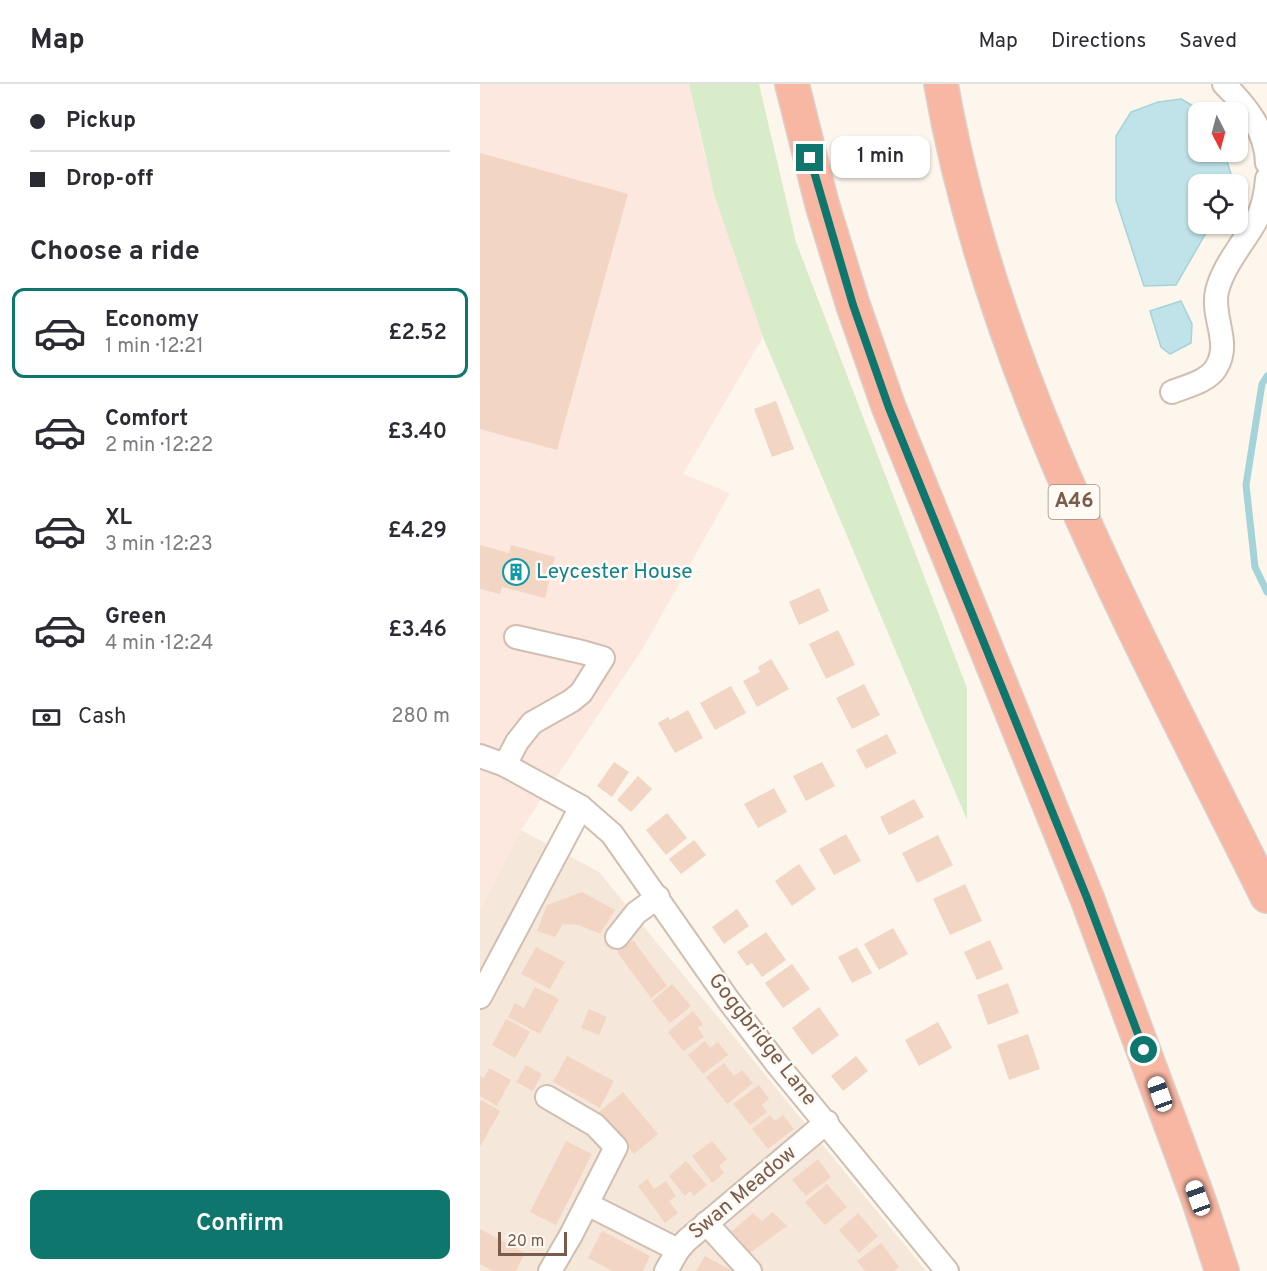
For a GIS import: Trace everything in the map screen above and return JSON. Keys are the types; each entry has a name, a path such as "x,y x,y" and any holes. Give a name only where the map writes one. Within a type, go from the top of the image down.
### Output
{"highway":[{"path":"792,84 822,204 853,305 889,408 1087,898 1190,1177 1222,1271"},
{"name":"A46","path":"942,84 949,127 983,256 1019,366 1074,503 1267,896"}],"street":[{"path":"1224,84 1250,112 1263,140 1267,163"},
{"path":"1172,392 1206,378 1215,369 1222,356 1223,341 1216,304 1217,292 1231,261 1259,214 1266,193 1267,179"},
{"path":"505,765 517,742 532,723 581,693 603,658 516,637"},
{"name":"Goggbridge Lane","path":"480,756 505,765 581,807 612,834 777,1064 827,1122 947,1271"},
{"path":"480,997 581,807"},
{"path":"617,937 636,913 658,897"},
{"path":"547,1097 595,1125 616,1147 550,1271"},
{"name":"Swan Meadow","path":"666,1271 678,1250 706,1223 827,1122"},
{"path":"587,1204 678,1250"},
{"path":"706,1223 750,1271"}],"shaded area":[{"path":"480,84 689,84 704,153 763,337 683,474 730,493 643,648 521,830 480,909"},
{"path":"521,830 599,872 926,1271 480,1271 480,909"}],"green space":[{"path":"689,84 759,84 796,242 967,688 967,820 763,337 715,197"}],"water":[{"path":"1181,99 1188,103 1188,162 1227,162 1231,174 1188,174 1188,234 1205,234 1176,285 1144,286 1116,200 1116,136 1131,112 1158,102"},
{"path":"1181,301 1192,324 1191,343 1170,354 1161,347 1150,311"}],"building":[{"path":"480,153 628,194 557,450 480,429"},
{"path":"776,401 794,449 772,457 754,409"},
{"name":"Leycester House","path":"480,545 509,553 511,545 555,557 545,598 502,587 500,594 480,589"},
{"path":"819,588 829,611 799,625 789,602"},
{"path":"838,630 855,665 826,679 809,644"},
{"path":"771,659 789,689 757,707 743,681 760,672 758,667"},
{"path":"864,684 880,715 852,729 836,698"},
{"path":"731,686 746,713 715,730 700,703"},
{"path":"688,710 703,738 675,753 658,723 668,717 670,720"},
{"path":"887,734 897,753 866,769 856,750"},
{"path":"614,762 629,772 612,797 597,786"},
{"path":"822,762 835,786 806,801 793,776"},
{"path":"638,776 652,789 631,812 617,800"},
{"path":"774,788 787,812 758,828 744,804"},
{"path":"914,799 924,817 889,835 880,817"},
{"path":"667,813 687,838 666,855 646,830"},
{"path":"846,834 861,861 834,875 819,849"},
{"path":"938,835 953,865 917,883 902,853"},
{"path":"694,840 706,855 681,874 669,859"},
{"path":"799,864 816,889 792,906 775,881"},
{"path":"965,884 982,921 950,935 933,899"},
{"path":"582,892 615,910 600,934 579,925 563,924 555,937 537,931 547,905"},
{"path":"737,909 749,926 724,944 712,927"},
{"path":"893,928 908,954 879,970 864,944"},
{"path":"766,932 786,960 762,977 752,963 747,966 737,952"},
{"path":"633,940 667,986 651,998 617,952"},
{"path":"990,940 1003,969 977,980 964,952"},
{"path":"536,947 565,962 550,989 521,974"},
{"path":"857,947 872,973 852,983 838,957"},
{"path":"792,964 810,989 783,1008 765,983"},
{"path":"1008,983 1019,1013 988,1025 977,995"},
{"path":"672,984 691,1006 670,1023 652,1001"},
{"path":"535,987 559,999 540,1034 508,1017 515,1003 524,1008"},
{"path":"819,1007 839,1035 812,1055 792,1028"},
{"path":"589,1009 607,1017 599,1035 581,1028"},
{"path":"693,1011 703,1024 698,1028 704,1037 683,1051 668,1032"},
{"path":"506,1019 530,1032 515,1058 492,1045"},
{"path":"938,1022 952,1048 919,1066 905,1040"},
{"path":"1028,1034 1040,1069 1009,1080 997,1045"},
{"path":"705,1041 710,1048 718,1042 728,1055 703,1074 688,1055"},
{"path":"567,1056 614,1081 600,1108 553,1082"},
{"path":"856,1056 868,1071 843,1091 831,1076"},
{"path":"724,1063 734,1076 742,1070 753,1083 727,1104 706,1077"},
{"path":"526,1065 542,1074 533,1091 516,1082"},
{"path":"489,1068 511,1080 497,1106 480,1096 480,1076 484,1078"},
{"path":"759,1085 769,1099 762,1105 767,1112 750,1125 733,1104"},
{"path":"623,1092 658,1134 634,1154 599,1112"},
{"path":"481,1100 500,1111 480,1147 480,1102"},
{"path":"770,1115 775,1121 783,1115 794,1129 768,1149 752,1129"},
{"path":"566,1141 592,1154 556,1225 530,1212"},
{"path":"712,1141 727,1159 719,1166 724,1173 712,1183 692,1156"},
{"path":"818,1159 831,1177 806,1196 792,1180"},
{"path":"686,1161 707,1185 694,1196 690,1191 685,1196 669,1176"},
{"path":"647,1179 654,1189 666,1181 676,1196 669,1201 678,1213 665,1223 638,1186"},
{"path":"827,1184 847,1207 825,1225 805,1202"},
{"path":"773,1212 787,1226 747,1255 731,1232 753,1213 762,1221"},
{"path":"858,1213 878,1236 859,1253 839,1230"},
{"path":"480,1229 525,1253 516,1271 493,1271 480,1264"},
{"path":"602,1231 650,1256 643,1271 612,1271 588,1258"},
{"path":"881,1243 899,1267 894,1271 865,1271 857,1261"},
{"path":"705,1256 733,1271 696,1271"}],"waterway":[{"path":"1267,376 1262,384 1246,485 1255,567 1267,592"}],"place":[{"name":"Leycester House","path":"516,572"}],"route":[{"path":"810,158 853,305 889,408 1087,898 1144,1050"}]}
